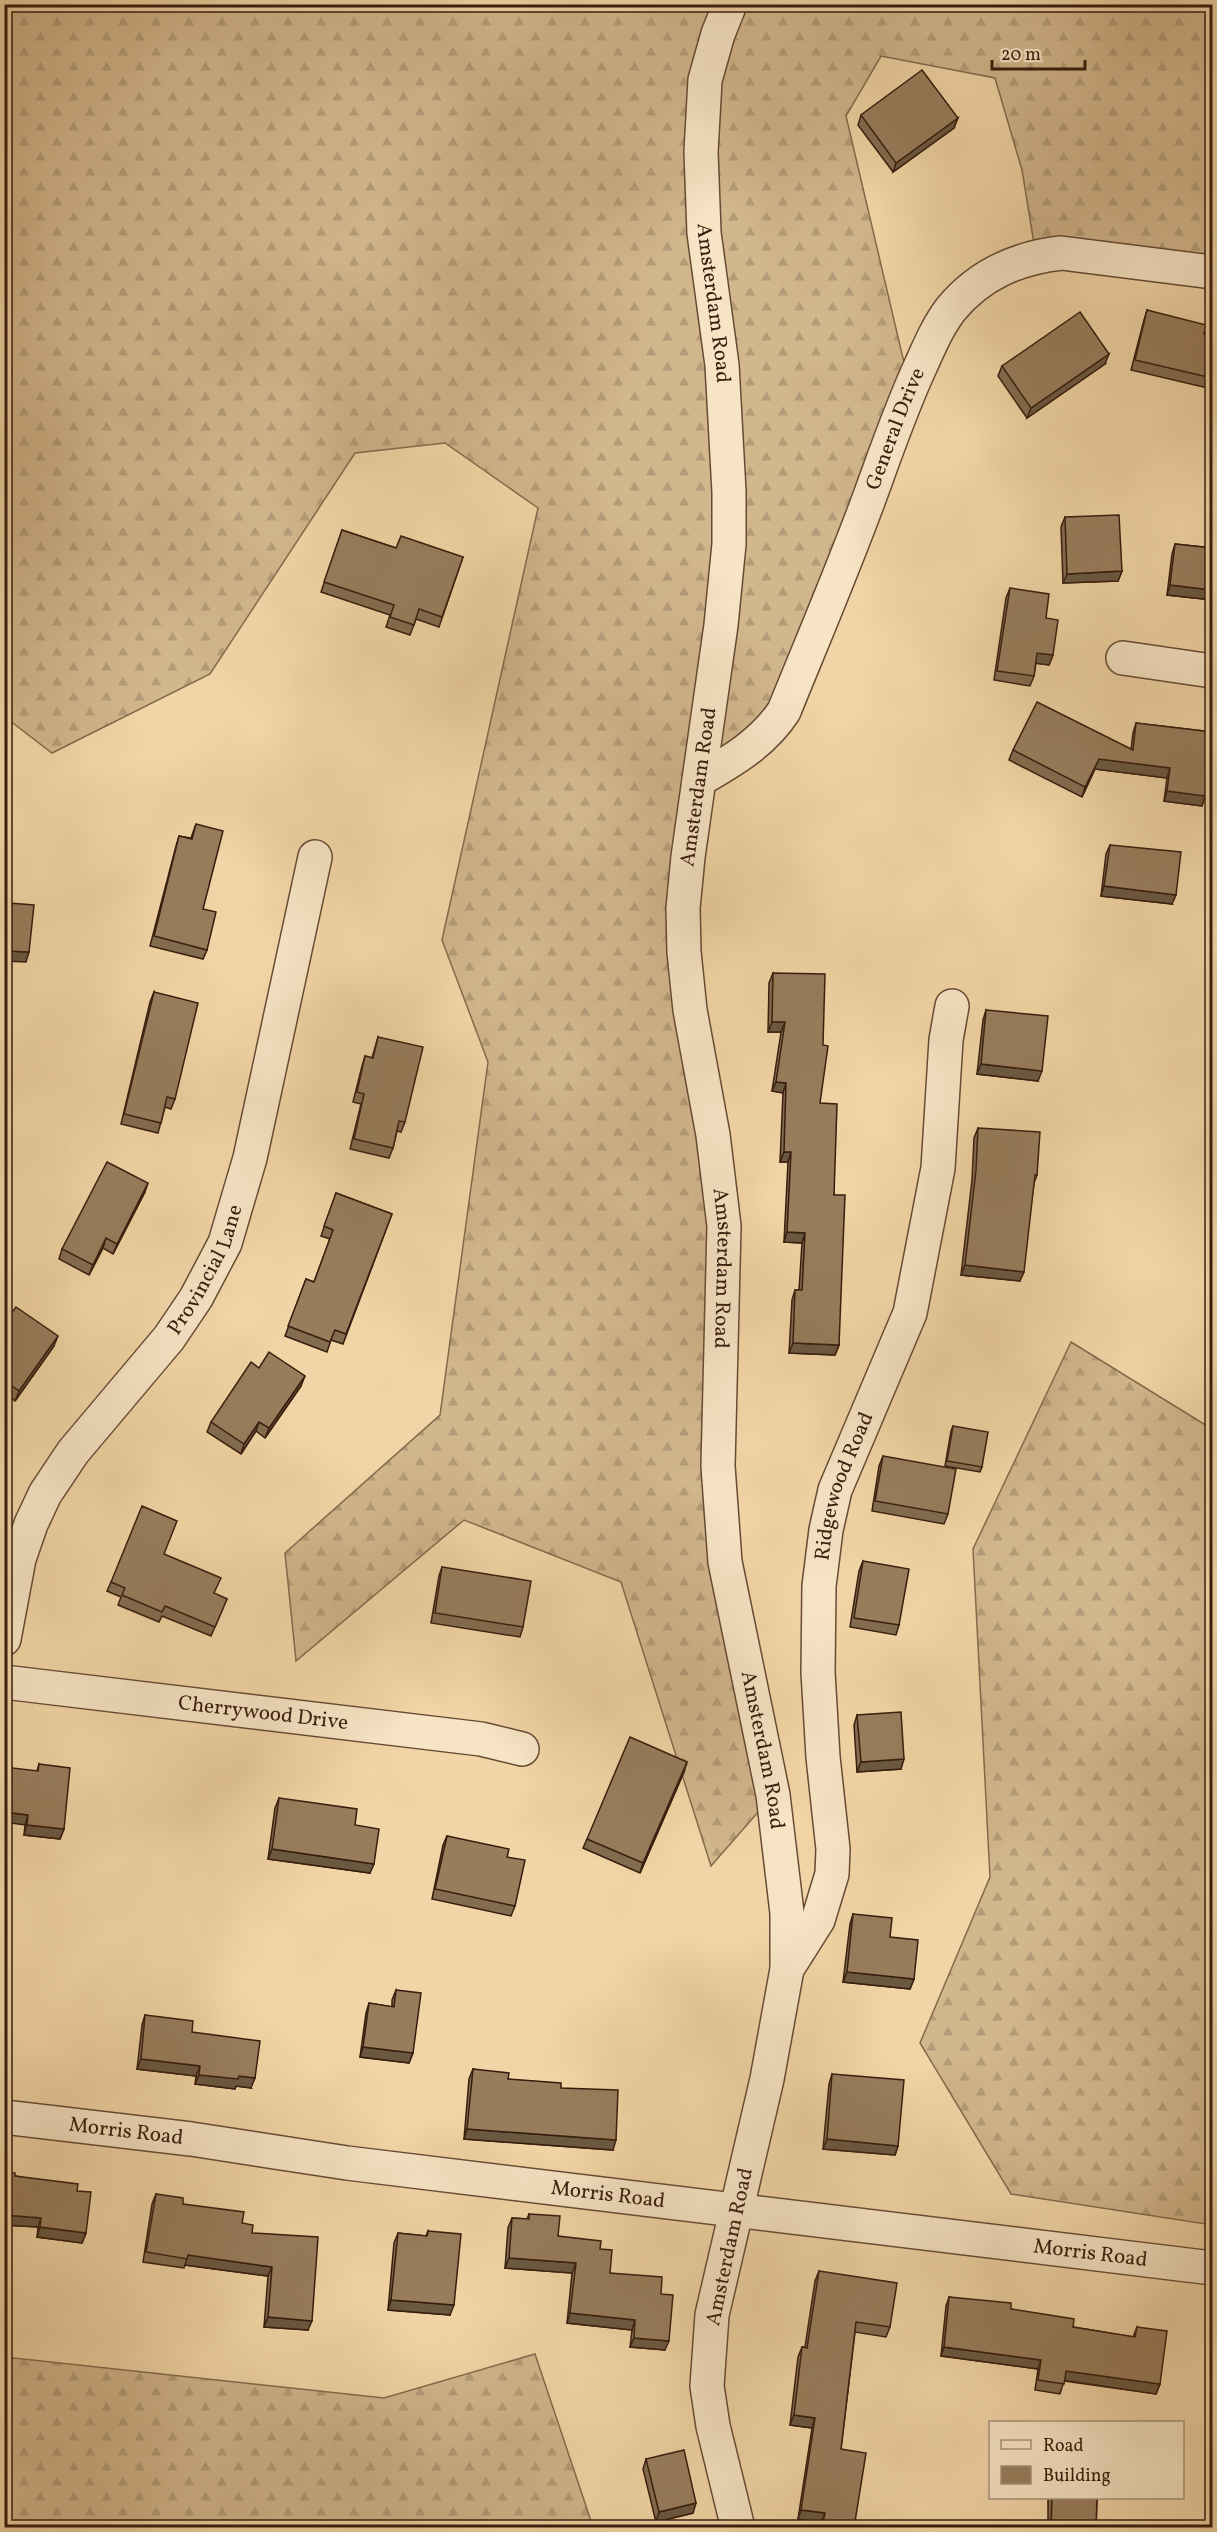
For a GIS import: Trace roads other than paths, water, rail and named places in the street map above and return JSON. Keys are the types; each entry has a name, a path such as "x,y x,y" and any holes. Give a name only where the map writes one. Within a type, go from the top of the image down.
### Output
{"street":[{"name":"Amsterdam Road","path":"730,4 718,34 705,80 702,118 704,232 722,365 729,544 721,625 684,898 684,952 698,1057 713,1135 724,1226 718,1466 724,1562 773,1795 787,1913 787,1969 767,2079 738,2211 712,2314 707,2386 713,2426 738,2528"},
{"name":"General Drive","path":"699,780 742,755 773,727 784,711 859,526 910,388 938,328 952,308 969,291 986,277 1008,264 1061,252 1212,272"},
{"path":"1123,658 1212,671"},
{"name":"Provincial Lane","path":"4,1639 19,1559 31,1524 45,1494 73,1452 169,1338 196,1298 225,1243 250,1158 315,857"},
{"name":"Ridgewood Road","path":"787,1969 818,1920 832,1874 833,1849 823,1757 818,1672 819,1586 826,1530 835,1490 910,1313 938,1168 946,1040 952,1006"},
{"name":"Cherrywood Drive","path":"4,1682 482,1739 522,1749"},
{"name":"Morris Road","path":"4,2117 191,2139 347,2163 1212,2268"}]}
